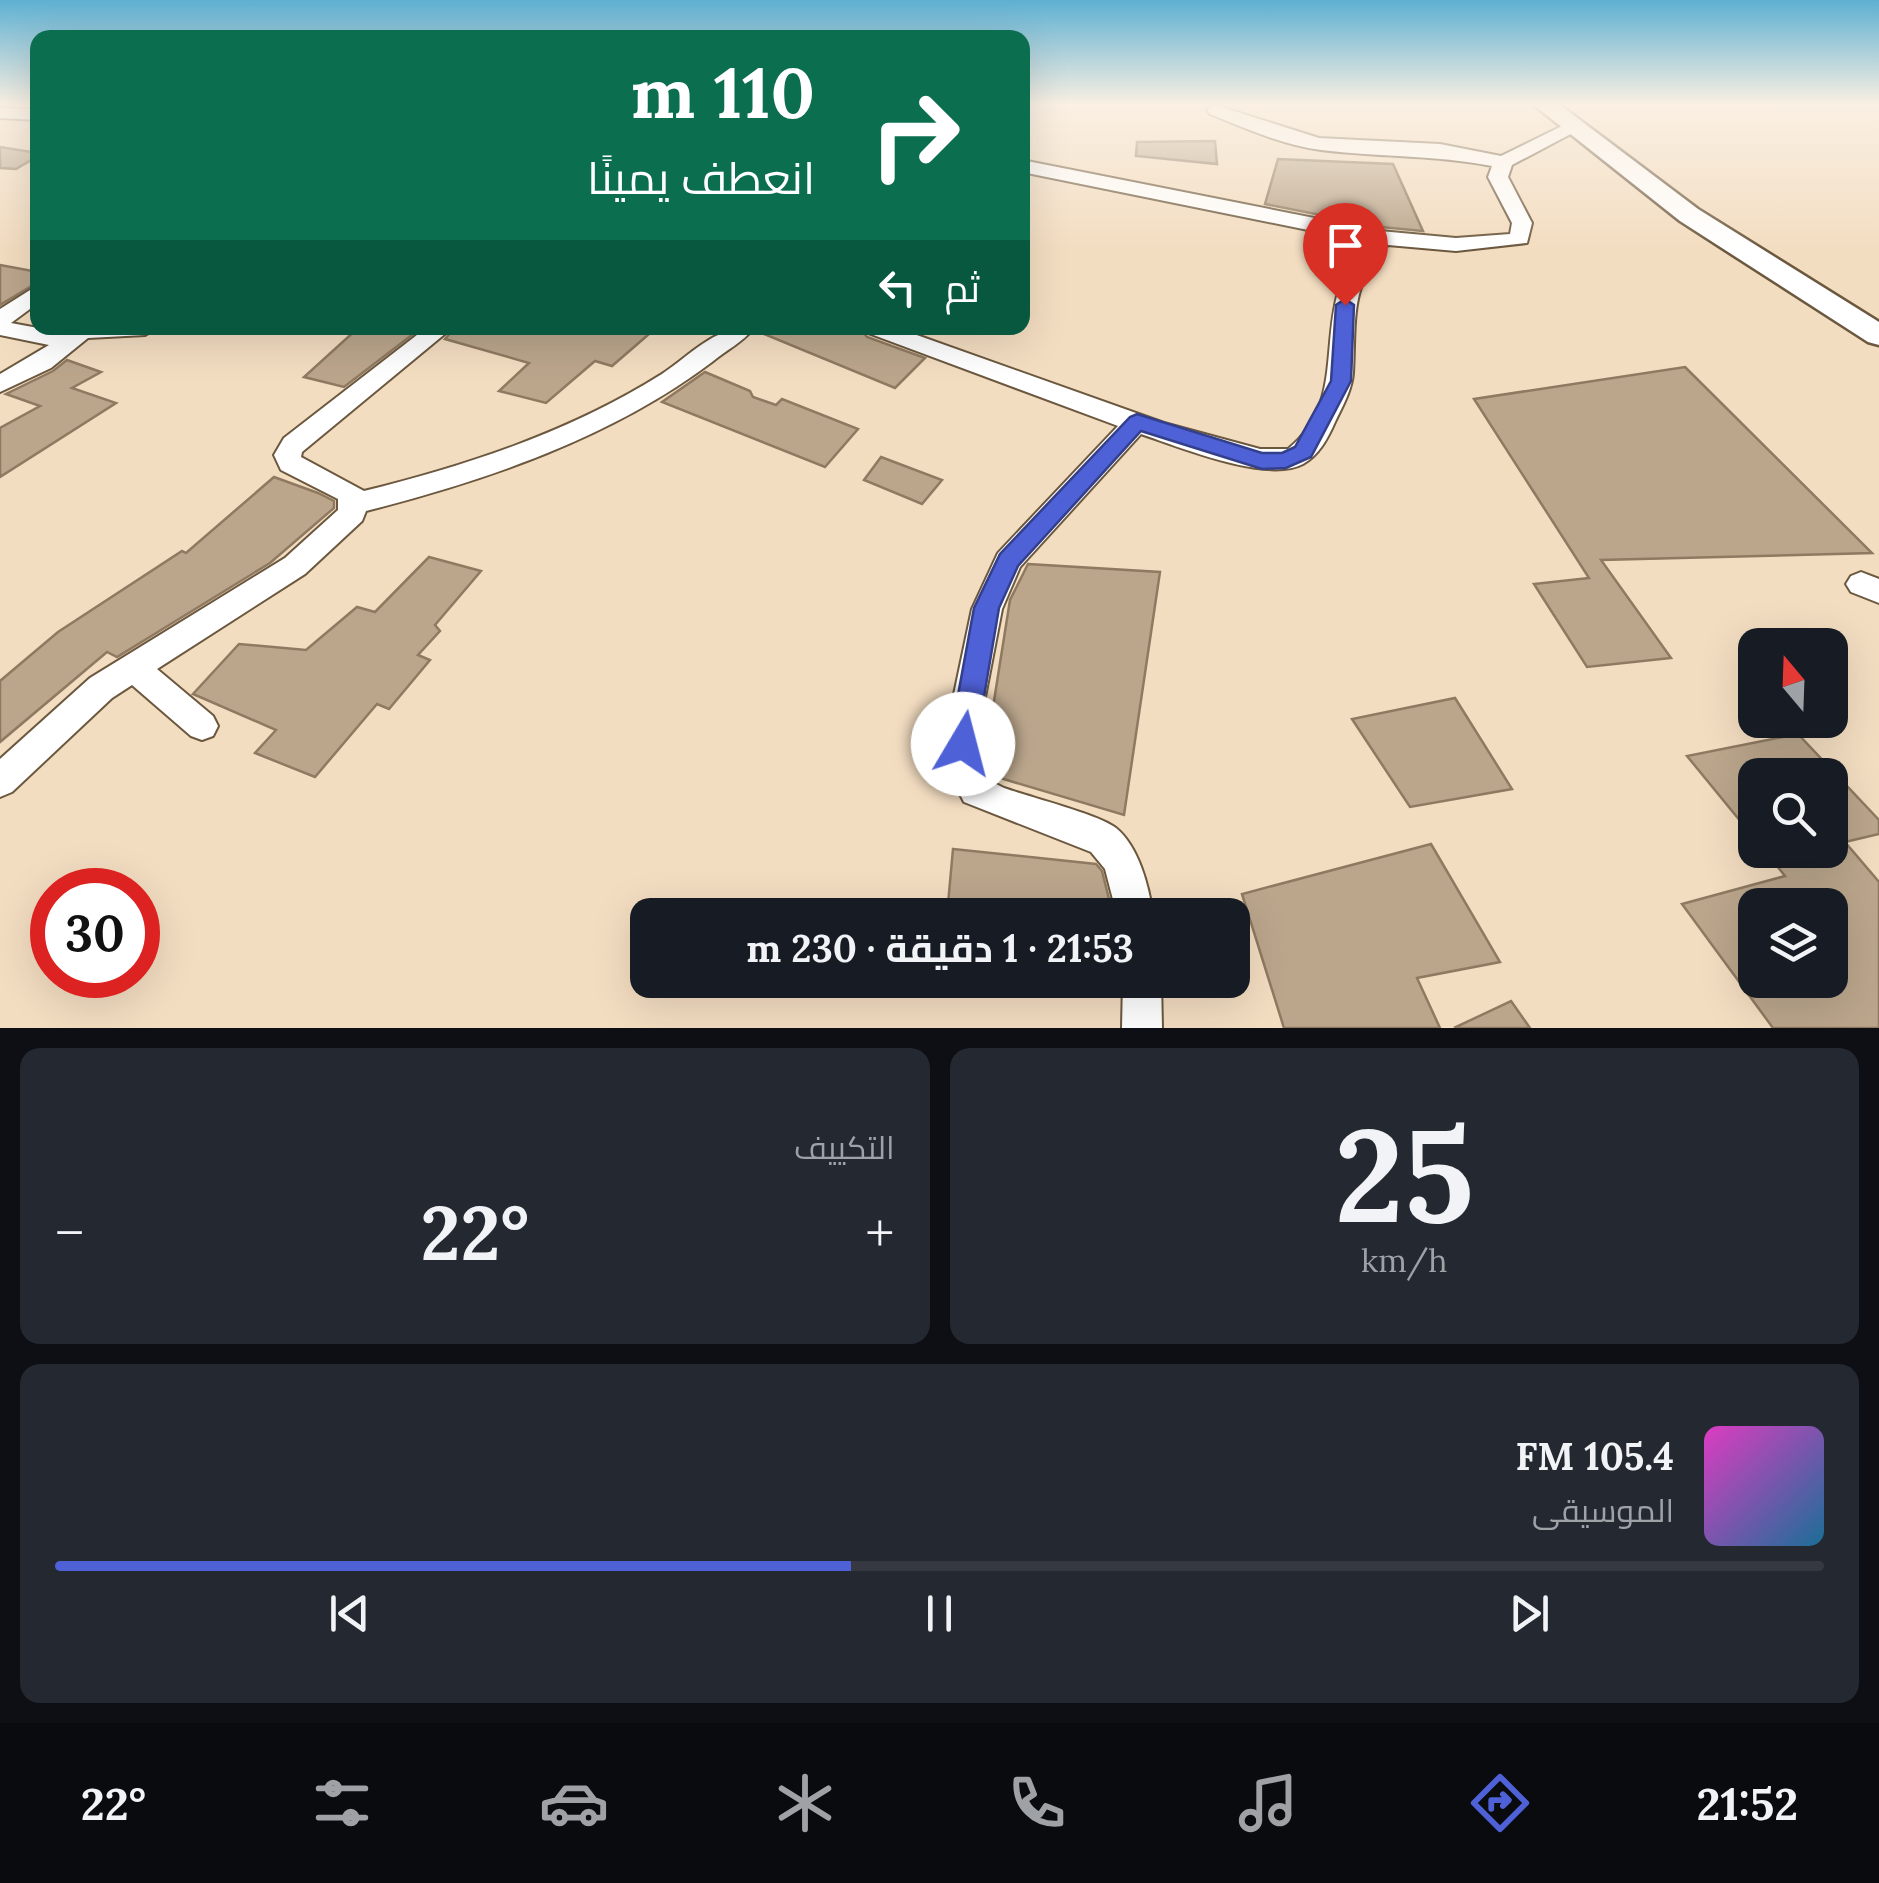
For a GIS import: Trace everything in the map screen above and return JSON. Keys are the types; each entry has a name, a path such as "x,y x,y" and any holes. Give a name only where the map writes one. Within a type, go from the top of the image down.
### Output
{"main road":[{"path":"1606,153 1689,214 1879,335"}],"street":[{"path":"1456,153 1504,162 1522,153"},
{"path":"1030,168 1386,236 1484,243 1520,238 1522,223 1498,176 1504,162"},
{"path":"895,335 1137,422 1262,461 1286,460 1303,452 1341,381 1348,284 1359,260 1386,236"},
{"path":"0,320 30,298"},
{"path":"0,328 30,330"},
{"path":"0,384 43,362 77,335"},
{"path":"0,780 102,688 295,566 352,514 352,494 290,463 288,455 293,446 431,335"},
{"path":"354,504 442,482 520,456 650,392 732,335"},
{"path":"1132,898 1119,860 1103,838 1069,824 1033,817 976,791 962,765 964,723 987,608 1008,561 1137,422"},
{"path":"133,666 202,726"},
{"path":"1142,998 1142,1028"}],"building":[{"path":"0,153 30,153 30,161 16,169 0,168"},
{"path":"1136,153 1216,153 1217,164 1136,156"},
{"path":"1278,159 1393,164 1423,231 1381,227 1265,204"},
{"path":"0,265 30,271 30,287 0,305"},
{"path":"350,335 412,335 344,387 304,377"},
{"path":"449,335 648,335 612,366 595,361 546,403 499,391 529,363 445,339"},
{"path":"767,335 865,335 925,358 895,388"},
{"path":"67,360 101,372 72,388 116,403 0,477 0,428 40,406 6,394"},
{"path":"1685,367 1872,553 1601,560 1671,658 1587,667 1534,584 1589,578 1474,399"},
{"path":"705,372 750,391 753,397 776,405 782,399 858,429 825,467 662,402"},
{"path":"881,457 942,480 922,504 864,480"},
{"path":"274,477 334,501 334,508 270,563 117,657 107,652 0,742 0,681 58,632 182,551 186,553"},
{"path":"429,557 481,571 435,625 440,631 418,655 430,660 389,709 377,704 315,777 255,753 276,730 193,694 239,644 306,650 357,607 375,612"},
{"path":"1028,564 1160,572 1124,815 990,775 984,764 1010,600"},
{"path":"1455,698 1512,789 1410,807 1352,719"},
{"path":"1778,738 1802,738 1821,758 1738,758 1738,818 1687,756"},
{"path":"1848,787 1879,820 1879,834 1848,841"},
{"path":"1431,844 1500,962 1417,978 1440,1028 1284,1028 1250,920 1250,898 1243,898 1242,894"},
{"path":"1848,846 1879,882 1879,1028 1773,1028 1751,998 1848,998 1848,888 1741,888 1785,876 1779,868 1848,868"},
{"path":"953,849 1096,864 1102,871 1109,898 949,898"},
{"path":"1738,889 1738,980 1682,904"},
{"path":"1511,1001 1530,1028 1454,1028"}],"route":[{"path":"963,744 987,608 1008,561 1137,422 1262,461 1286,460 1303,452 1341,381 1345,305"}]}
